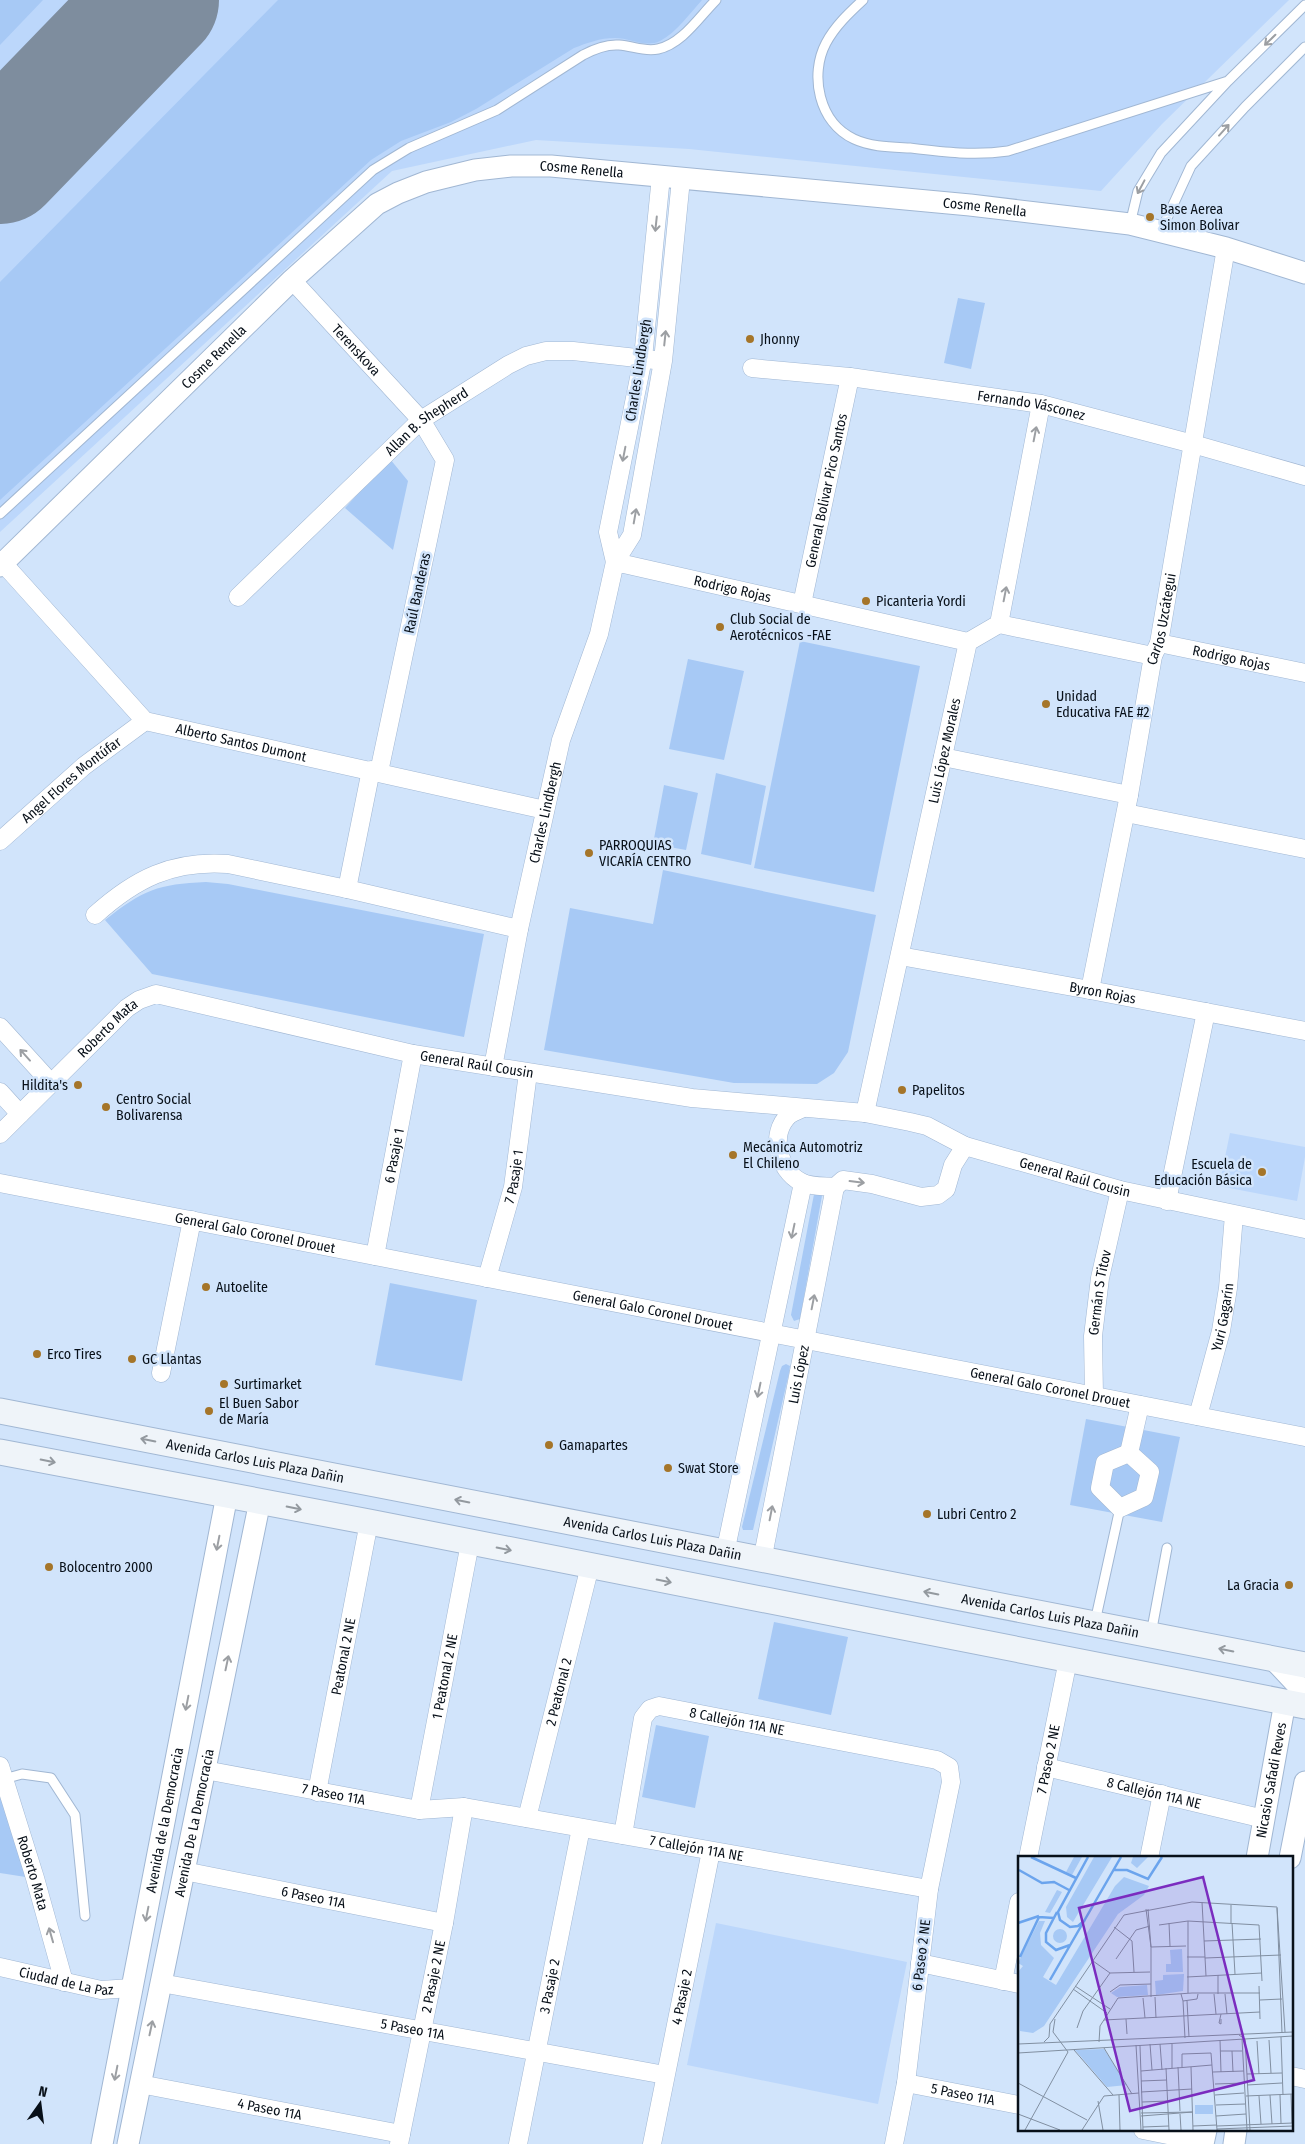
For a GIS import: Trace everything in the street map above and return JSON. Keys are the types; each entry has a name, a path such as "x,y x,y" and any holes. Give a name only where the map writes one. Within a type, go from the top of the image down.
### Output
{"main road":[{"name":"Avenida Carlos Luis Plaza Dañin","path":"0,1411 762,1561 1305,1665"},
{"path":"0,1452 369,1522 1068,1660 1298,1700"}],"street":[{"name":"Cosme Renella","path":"2,564 292,280 377,204 426,182 475,170 519,166 551,166 970,205 1130,224 1226,248 1305,273"},
{"name":"Charles Lindbergh","path":"615,562 608,532 643,358 671,177"},
{"name":"Charles Lindbergh","path":"493,1067 519,929 561,740 599,634 615,562 632,535 663,361 671,177"},
{"name":"Carlos Uzcátegui","path":"1090,990 1126,813 1194,444 1226,248"},
{"name":"Terenskova","path":"292,280 421,420"},
{"name":"Allan B. Shepherd","path":"238,597 421,420 526,356 546,351 573,351 663,361"},
{"name":"Fernando Vásconez","path":"752,368 850,377 1041,404 1194,444 1305,476"},
{"name":"General Bolivar Pico Santos","path":"802,604 850,377"},
{"path":"968,642 999,624 1041,404"},
{"name":"Raúl Banderas","path":"346,889 375,771 445,460 421,420"},
{"name":"Rodrigo Rojas","path":"615,562 968,642"},
{"path":"2,564 145,721"},
{"name":"Rodrigo Rojas","path":"999,624 1305,673"},
{"name":"Luis López Morales","path":"865,1113 968,642"},
{"name":"Alberto Santos Dumont","path":"145,721 546,810"},
{"name":"Angel Flores Montúfar","path":"0,841 84,766 145,721"},
{"path":"943,757 1129,795"},
{"path":"1126,813 1305,849"},
{"path":"95,915 116,896 160,871 209,863 228,864 346,889 519,929"},
{"name":"Byron Rojas","path":"900,956 1305,1031"},
{"name":"General Raúl Cousin","path":"156,994 413,1054 692,1098 865,1113 926,1126 965,1146 1120,1190 1305,1229"},
{"name":"Roberto Mata","path":"0,1134 126,1008 139,1000 156,994"},
{"path":"1167,1200 1206,1012"},
{"path":"0,1027 51,1083"},
{"name":"6 Pasaje 1","path":"375,1256 413,1054"},
{"name":"7 Pasaje 1","path":"488,1278 513,1187 528,1073"},
{"path":"0,1092 20,1114"},
{"path":"803,1108 789,1115 778,1138 779,1153 785,1167 791,1176 803,1183 835,1187 842,1180 872,1184 921,1196 938,1195 946,1189 953,1166 965,1146"},
{"name":"General Galo Coronel Drouet","path":"0,1183 1305,1437"},
{"path":"725,1553 803,1183"},
{"name":"Luis López","path":"762,1561 835,1187"},
{"name":"Germán S Titov","path":"1094,1396 1093,1336 1100,1278 1120,1190"},
{"name":"Yuri Gagarín","path":"1198,1416 1221,1331 1228,1288 1234,1214"},
{"path":"161,1373 192,1220"},
{"path":"1129,1453 1140,1405"},
{"path":"1129,1453 1150,1472 1144,1497 1120,1508 1100,1488 1105,1463 1129,1453"},
{"name":"Avenida de la Democracia","path":"102,2144 227,1495"},
{"name":"Avenida De La Democracia","path":"128,2144 260,1501"},
{"name":"Peatonal 2 NE","path":"317,1792 369,1522"},
{"name":"1 Peatonal 2 NE","path":"419,1810 470,1543"},
{"name":"2 Peatonal 2","path":"527,1818 590,1566"},
{"name":"7 Paseo 2 NE","path":"1028,1856 1068,1660"},
{"path":"1274,1660 1298,1700"},
{"name":"Nicasio Safadi Reves","path":"1257,1856 1264,1819 1298,1700"},
{"name":"8 Callejón 11A NE","path":"623,1835 643,1718 650,1709 659,1706 937,1760 949,1767"},
{"name":"6 Paseo 2 NE","path":"894,2144 906,2083 929,1889 951,1782 949,1767"},
{"name":"8 Callejón 11A NE","path":"1046,1768 1264,1819"},
{"name":"7 Paseo 11A","path":"205,1770 419,1810 464,1807"},
{"name":"Roberto Mata","path":"2,1772 35,1878 64,1982"},
{"path":"1290,1856 1305,1782"},
{"path":"1149,1856 1162,1794"},
{"name":"7 Callejón 11A NE","path":"464,1807 929,1889"},
{"name":"2 Pasaje 2 NE","path":"400,2139 444,1923 464,1807"},
{"name":"3 Pasaje 2","path":"518,2144 582,1828"},
{"name":"4 Pasaje 2","path":"652,2144 710,1850"},
{"name":"6 Paseo 11A","path":"184,1871 444,1923"},
{"path":"920,1963 1011,1983 1018,1912"},
{"name":"Ciudad de La Paz","path":"0,1967 101,1990 132,1988"},
{"name":"5 Paseo 11A","path":"161,1983 665,2076"},
{"path":"1292,2076 1305,2079"},
{"name":"5 Paseo 11A","path":"906,2083 1018,2105"},
{"name":"4 Paseo 11A","path":"140,2084 400,2139"},
{"path":"1157,2132 1204,2139"}],"lane":[{"path":"0,514 373,170 409,148 497,110 596,48 620,45 648,50 667,46 679,39 716,0"},
{"path":"863,0 836,27 825,44 818,76 819,95 828,114 852,138 872,145 969,154 1008,151 1228,81"},
{"path":"1130,224 1138,191 1162,153 1228,81 1305,5"},
{"path":"1160,231 1191,166 1245,106 1305,46"},
{"path":"1095,1625 1120,1508"},
{"path":"1150,1636 1167,1548"},
{"path":"2,1772 51,1778 75,1815 86,1916"}],"shaded area":[{"path":"0,0 1289,0 1162,124 1101,191 689,149 536,140 392,171 0,532"},
{"path":"0,0 43,0 0,45"},
{"path":"278,0 702,0 678,28 660,41 649,43 609,38 574,48 476,109 451,122 401,141 371,160 0,500 0,282"},
{"path":"958,298 985,303 971,369 944,363"},
{"path":"390,459 408,481 393,550 345,508"},
{"path":"800,641 920,666 874,892 754,868"},
{"path":"688,659 744,671 724,760 669,749"},
{"path":"716,773 766,786 751,865 701,854"},
{"path":"664,785 698,793 686,850 653,844"},
{"path":"663,870 876,915 848,1052 834,1073 817,1084 734,1083 544,1050 570,908 653,924"},
{"path":"206,882 228,884 484,934 464,1037 152,974 105,920 141,895 163,887"},
{"name":"Escuela de Educación Básica","path":"1230,1133 1305,1147 1297,1201 1219,1186"},
{"path":"815,1189 823,1190 800,1319 794,1321 791,1315"},
{"path":"390,1283 477,1300 462,1381 375,1365"},
{"path":"786,1364 790,1366 789,1373 753,1530 743,1530 742,1527 780,1371 782,1366"},
{"path":"1086,1419 1180,1437 1162,1522 1070,1505"},
{"path":"774,1622 848,1637 831,1715 758,1699"},
{"path":"656,1725 709,1736 695,1808 642,1797"},
{"path":"0,1767 32,1878 0,1873"},
{"path":"716,1923 907,1962 878,2104 687,2065"}],"taxiway":[{"path":"0,155 22,138"}],"runway":[{"path":"0,161 156,0"}],"place":[{"name":"Base Aerea Simon Bolivar","path":"1150,217"},
{"name":"Jhonny","path":"750,339"},
{"name":"Picanteria Yordi","path":"866,601"},
{"name":"Club Social de Aerotécnicos -FAE","path":"720,627"},
{"name":"Unidad Educativa FAE #2","path":"1046,704"},
{"name":"PARROQUIAS VICARÍA CENTRO","path":"589,853"},
{"name":"Hildita's","path":"78,1085"},
{"name":"Papelitos","path":"902,1090"},
{"name":"Centro Social Bolivarensa","path":"106,1107"},
{"name":"Mecánica Automotriz El Chileno","path":"733,1155"},
{"name":"Escuela de Educación Básica","path":"1262,1172"},
{"name":"Autoelite","path":"206,1287"},
{"name":"Erco Tires","path":"37,1354"},
{"name":"GC Llantas","path":"132,1359"},
{"name":"Surtimarket","path":"224,1384"},
{"name":"El Buen Sabor de María","path":"209,1411"},
{"name":"Gamapartes","path":"549,1445"},
{"name":"Swat Store","path":"668,1468"},
{"name":"Lubri Centro 2","path":"927,1514"},
{"name":"Bolocentro 2000","path":"49,1567"},
{"name":"La Gracia","path":"1289,1585"}]}
